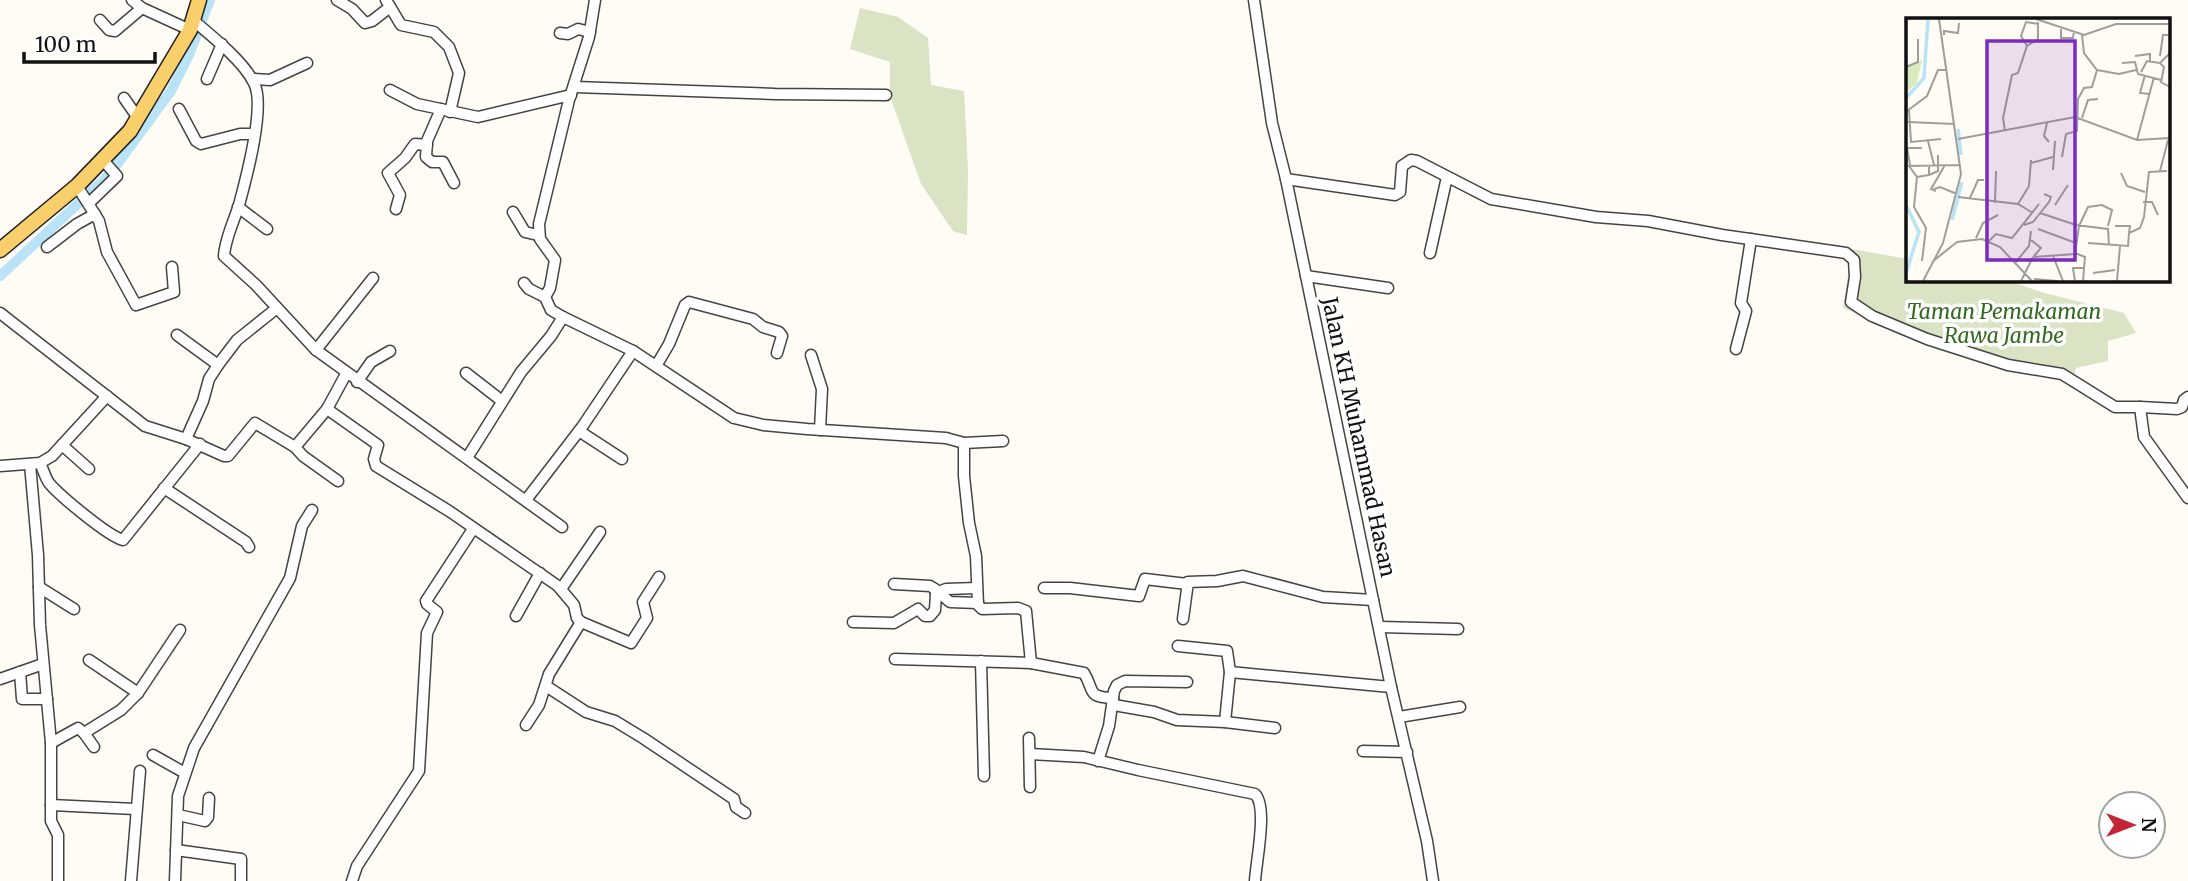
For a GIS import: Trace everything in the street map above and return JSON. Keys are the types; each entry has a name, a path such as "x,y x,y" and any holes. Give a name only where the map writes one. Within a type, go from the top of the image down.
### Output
{"main road":[{"path":"0,250 78,189 130,131 194,25 199,0"}],"street":[{"path":"132,0 142,8 194,25 219,41 252,79 257,92 251,160 223,256 316,350 346,374 562,527"},
{"path":"337,0 352,9 365,23 372,21 388,4 401,25 434,32 449,47 459,73 445,111 427,145 428,160 443,162 454,183"},
{"path":"545,297 550,288 555,264 551,251 538,235 543,204 590,32 595,0"},
{"name":"Jalan KH Muhammad Hasan","path":"1254,0 1272,124 1286,179 1391,687 1427,841 1433,881"},
{"path":"100,20 109,30 115,30 142,8"},
{"path":"560,33 568,34 578,29 590,32"},
{"path":"207,79 219,41"},
{"path":"252,79 270,80 307,63"},
{"path":"390,90 417,104 478,117 573,91 886,94"},
{"path":"124,98 138,118"},
{"path":"178,110 201,145 240,134 254,134"},
{"path":"396,209 400,195 388,173 415,145 427,145"},
{"path":"1286,179 1395,195 1400,192 1402,166 1411,160 1491,199 1846,253 1854,260 1855,268 1851,302 1872,316 1927,339 2008,365 2062,374 2115,407 2178,409 2188,397"},
{"path":"88,202 117,176 105,162"},
{"path":"1430,253 1447,177"},
{"path":"78,189 99,221 107,253 136,305 174,292 172,267"},
{"path":"238,207 267,229"},
{"path":"513,212 525,232 538,235"},
{"path":"47,247 95,214"},
{"path":"1736,349 1746,311 1741,303 1751,240"},
{"path":"1306,276 1388,288"},
{"path":"316,350 373,278"},
{"path":"524,283 529,289 545,297 551,310 633,351 734,418 763,425 946,438 964,443 1003,441"},
{"path":"656,366 669,344 685,305 689,302 753,318 764,327 779,332 782,340 777,353"},
{"path":"186,439 203,401 209,379 218,365 237,341 277,308"},
{"path":"0,313 145,426 228,456 254,423 295,447 338,481"},
{"path":"467,458 502,401 563,317"},
{"path":"177,335 218,365"},
{"path":"357,382 371,362 390,351"},
{"path":"526,500 579,431 633,351"},
{"path":"811,355 822,389 820,430"},
{"path":"466,373 502,401"},
{"path":"295,447 327,409 346,374"},
{"path":"0,466 35,463 52,456 107,396"},
{"path":"2140,407 2144,437 2188,498"},
{"path":"327,409 378,445 374,459 376,466 449,511 561,589 575,607 577,618 581,622 631,643 647,618 643,602 659,577"},
{"path":"579,431 622,459"},
{"path":"964,443 964,476 976,556 978,603 982,608 1018,608 1026,611 1031,663"},
{"path":"35,463 52,485 90,519 123,540 200,444"},
{"path":"62,445 89,469"},
{"path":"35,463 43,664 51,743 51,821 58,835 58,881"},
{"path":"164,488 246,542 249,547"},
{"path":"175,881 178,796 194,748 290,578 302,526 312,510"},
{"path":"352,881 357,866 419,771 427,634 437,612 426,601 473,529"},
{"path":"561,589 600,532"},
{"path":"516,616 540,573"},
{"path":"1044,588 1070,588 1139,596 1145,579 1187,584 1243,576 1323,597 1373,600"},
{"path":"894,584 930,586 950,601 978,603"},
{"path":"1183,619 1187,584"},
{"path":"39,587 74,609"},
{"path":"937,592 976,588"},
{"path":"853,622 894,623 917,609 930,616 935,610 937,592"},
{"path":"526,724 539,705 549,674 581,622"},
{"path":"1380,627 1458,629"},
{"path":"84,733 121,709 138,694 180,629"},
{"path":"1178,646 1227,651 1230,672 1225,722"},
{"path":"895,659 1031,663 1084,673 1095,696 1177,720 1225,722 1275,729"},
{"path":"89,660 138,694"},
{"path":"981,661 984,776"},
{"path":"0,679 43,664"},
{"path":"1230,672 1391,687"},
{"path":"20,673 22,699 47,699"},
{"path":"1098,761 1117,685 1125,681 1187,682"},
{"path":"546,686 586,712 615,721 643,738 734,799 736,807 745,813"},
{"path":"1399,717 1460,707"},
{"path":"51,743 78,729 94,747"},
{"path":"1029,738 1030,788"},
{"path":"1363,751 1407,752"},
{"path":"1030,754 1072,755 1255,794 1261,804 1255,881"},
{"path":"153,755 185,773"},
{"path":"131,881 140,771"},
{"path":"177,815 205,821 208,817 209,798"},
{"path":"51,804 135,809"},
{"path":"176,850 241,859 241,881"}],"green space":[{"path":"860,8 898,17 928,38 931,85 964,91 968,170 967,235 953,231 921,184 890,96 890,62 850,49"},
{"name":"Taman Pemakaman Rawa Jambe","path":"1852,249 1906,259 1906,282 2012,282 2124,313 2136,333 2108,341 2108,361 2076,368 2072,385 2059,376 1920,340 1843,308"}],"waterway":[{"path":"0,276 110,174 171,91 189,55 210,0"}]}
